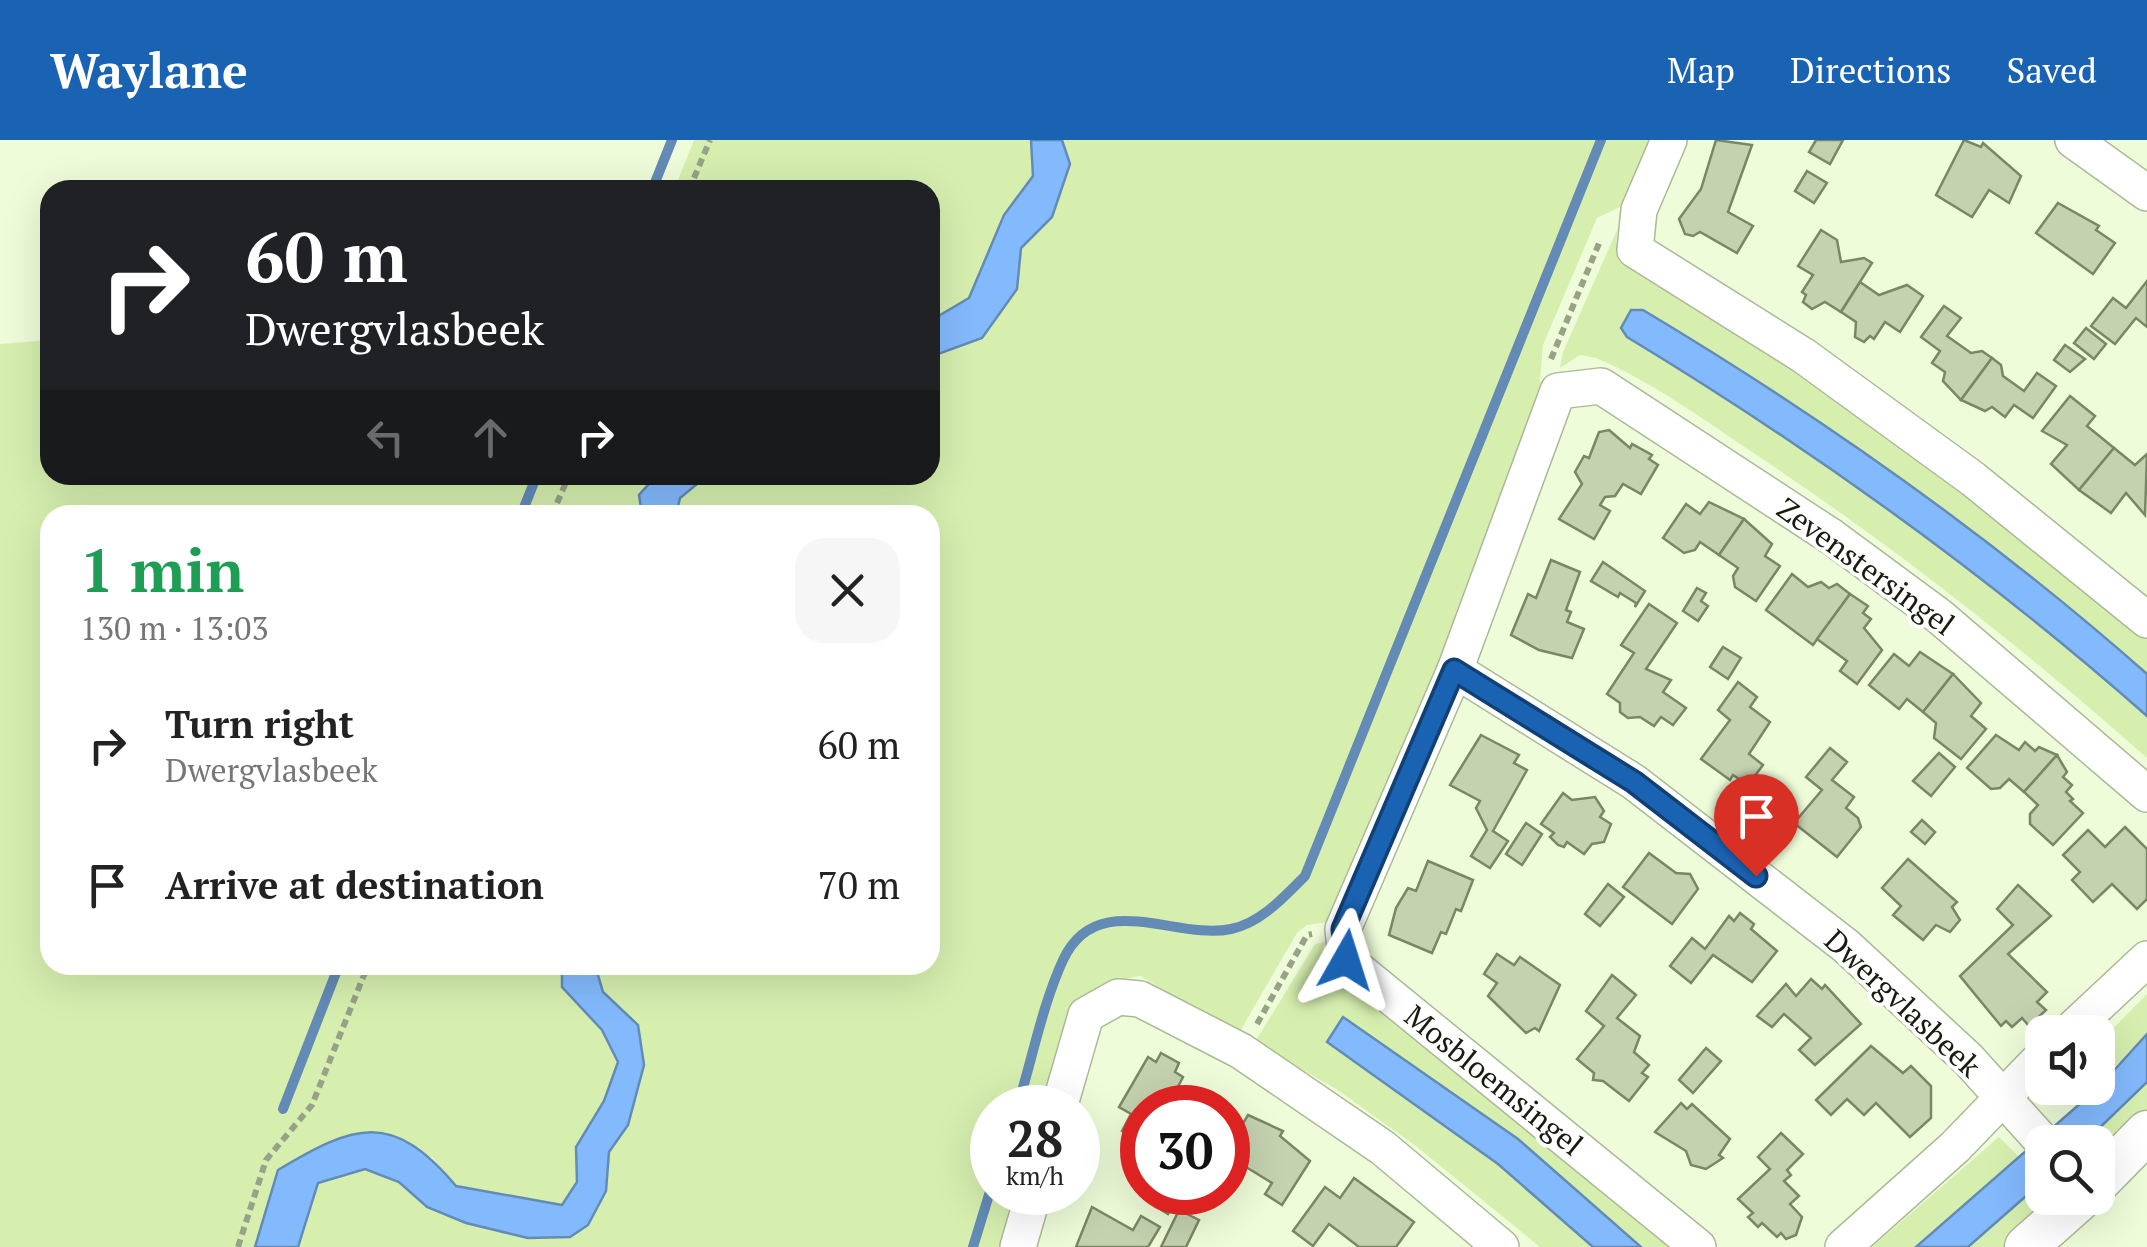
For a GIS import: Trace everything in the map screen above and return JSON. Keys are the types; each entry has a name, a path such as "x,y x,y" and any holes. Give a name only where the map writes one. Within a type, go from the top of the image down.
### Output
{"street":[{"path":"1669,140 1640,210 1635,250 1804,356 1974,480 2147,620"},
{"path":"2073,140 2147,193"},
{"name":"Zevenstersingel","path":"1558,391 1601,386 1832,537 1939,616 2147,794"},
{"path":"1343,929 1454,670 1558,391"},
{"name":"Dwergvlasbeek","path":"1454,670 1634,782 1846,946 1968,1059 2026,1125"},
{"name":"Mosbloemsingel","path":"1343,929 1346,960 1698,1247"},
{"path":"2086,1015 2147,959"},
{"path":"1066,1085 1086,1015 1118,998 1140,999 1241,1051 1383,1148 1501,1247"},
{"path":"1843,1247 1955,1148 2025,1073"},
{"path":"2115,1165 2147,1132"},
{"path":"1018,1247 1027,1215"},
{"path":"2026,1247 2063,1215"}],"path":[{"path":"693,180 710,140"},
{"path":"1558,391 1548,366 1609,218 1640,210"},
{"path":"1241,1051 1308,935 1343,929"},
{"path":"238,1247 266,1160 312,1105 364,975"}],"green space":[{"path":"694,140 1031,140 1033,176 1004,215 969,298 940,315 940,180 678,180"},
{"path":"1062,140 1651,140 1624,205 1597,218 1543,345 1540,380 1549,391 1333,921 1307,925 1297,933 1239,1033 1140,976 1104,983 1076,1001 1051,1085 970,1085 970,1215 1012,1215 1003,1247 298,1247 318,1182 365,1168 399,1182 427,1207 466,1223 528,1238 606,1191 609,1152 628,1125 638,1025 603,992 598,975 940,975 940,505 678,505 680,498 696,485 940,485 940,353 982,338 1017,289 1021,248 1052,217 1070,164"},
{"path":"1618,228 1616,243 1622,254 1760,341 2147,628 2147,674 2028,574 1904,480 1710,351 1643,310 1632,310 1628,337 1764,423 1896,515 2024,612 2147,716 2147,758 2006,638 1909,563 1699,416 1596,358 1580,355 1560,368 1563,352"},
{"path":"40,341 40,485 648,485 640,495 641,505 40,505 40,975 563,975 562,987 602,1030 618,1062 604,1101 576,1147 577,1182 562,1205 456,1186 432,1157 279,1170 255,1247 0,1247 0,344"},
{"path":"1325,942 1322,951 1336,976 1392,1010 1687,1247 1641,1247 1518,1139 1343,1017 1328,1043 1498,1164 1593,1247 1540,1247 1416,1146 1336,1089 1255,1042 1315,944"},
{"path":"2147,994 2147,1034 2115,1067 2115,1027"},
{"path":"2147,1082 2147,1116 2115,1147 2115,1125 2104,1125"},
{"path":"1999,1137 2019,1157 1916,1247 1872,1247"},
{"path":"2025,1197 2025,1215 2041,1215 2008,1247 1968,1247"}],"water":[{"path":"1031,140 1062,140 1070,164 1052,217 1021,248 1017,289 982,338 940,353 940,315 969,298 1004,215 1033,176"},
{"path":"1631,310 1643,310 1840,436 2028,574 2147,674 2147,716 2023,612 1896,515 1764,423 1627,337 1621,328"},
{"path":"648,485 696,485 680,498 678,505 640,505 639,495"},
{"path":"562,975 598,975 603,992 638,1025 644,1065 628,1125 609,1152 606,1191 588,1225 570,1237 528,1238 466,1223 427,1207 399,1182 365,1169 318,1183 298,1247 255,1247 278,1170 329,1142 372,1132 392,1135 412,1145 456,1186 562,1205 577,1182 576,1147 604,1101 618,1062 602,1030 562,987"},
{"path":"1343,1017 1518,1139 1641,1247 1593,1247 1498,1164 1327,1042"},
{"path":"2147,1034 2147,1082 2103,1125 2056,1125 2079,1105 2115,1105 2115,1069"},
{"path":"2025,1152 2025,1197 1968,1247 1916,1247"}],"building":[{"path":"1716,140 1752,145 1728,212 1753,226 1737,253 1700,232 1693,236 1685,234 1679,219 1701,189"},
{"path":"1816,140 1843,140 1830,164 1809,152"},
{"path":"1964,140 1981,147 1983,143 2021,176 2009,203 1989,190 1972,217 1936,195"},
{"path":"1807,171 1827,183 1814,203 1795,191"},
{"path":"2058,203 2099,226 2096,230 2115,243 2093,274 2036,233"},
{"path":"1821,230 1837,240 1841,262 1864,258 1872,263 1841,312 1825,302 1812,309 1803,302 1806,295 1802,292 1813,275 1798,266"},
{"path":"2147,281 2147,327 2136,318 2115,344 2091,326 2113,298 2126,308"},
{"path":"1860,282 1879,295 1907,285 1923,296 1900,332 1885,322 1874,339 1870,336 1864,342 1855,337 1856,322 1841,312"},
{"path":"1944,306 1961,318 1947,336 1971,353 1982,351 1992,358 1961,400 1943,381 1945,372 1932,363 1940,351 1921,337"},
{"path":"2086,328 2106,344 2094,359 2074,343"},
{"path":"2065,345 2085,359 2070,372 2054,360"},
{"path":"1992,358 2001,365 2003,376 2024,391 2037,373 2056,386 2033,418 2014,405 2005,417 1992,407 1985,411 1961,400"},
{"path":"2070,396 2095,416 2087,426 2114,448 2079,490 2051,464 2067,445 2042,431"},
{"path":"1609,430 1630,448 1632,444 1652,455 1649,459 1658,465 1641,494 1623,484 1615,496 1605,497 1600,505 1610,511 1594,539 1559,519 1582,484 1575,472 1584,456 1589,458 1599,432"},
{"path":"2114,448 2135,465 2147,454 2145,515 2126,493 2111,513 2079,490"},
{"path":"1709,502 1744,519 1719,555 1700,542 1695,550 1684,553 1663,538 1686,504 1700,514"},
{"path":"1744,519 1772,544 1765,556 1780,566 1756,601 1735,587 1733,576 1738,568 1719,555"},
{"path":"1551,560 1580,572 1566,610 1571,612 1567,622 1584,629 1572,658 1539,650 1511,635 1528,594 1536,598"},
{"path":"1603,562 1645,591 1635,607 1636,603 1620,593 1618,597 1591,581"},
{"path":"1792,574 1808,587 1821,582 1829,588 1837,584 1850,594 1813,645 1766,610"},
{"path":"1697,588 1706,593 1701,601 1708,606 1698,621 1683,611"},
{"path":"1850,594 1868,606 1863,613 1871,619 1864,628 1882,650 1857,684 1840,671 1847,661 1817,639"},
{"path":"1649,604 1677,623 1646,669 1671,680 1663,692 1686,708 1673,725 1661,717 1654,726 1640,717 1628,718 1620,712 1620,703 1607,694 1634,653 1621,645"},
{"path":"1723,647 1741,658 1728,679 1710,667"},
{"path":"1920,652 1953,674 1923,712 1907,699 1899,709 1869,685 1894,654 1909,666"},
{"path":"1953,674 1981,703 1971,716 1986,729 1961,759 1934,738 1936,723 1923,712"},
{"path":"1738,682 1757,697 1750,707 1770,722 1749,754 1763,765 1748,785 1733,775 1730,780 1701,759 1730,720 1718,710"},
{"path":"1481,735 1519,755 1514,763 1527,770 1493,831 1508,841 1490,868 1471,856 1487,830 1476,808 1480,801 1450,785"},
{"path":"1996,735 2019,750 2025,742 2035,751 2039,747 2057,755 2024,792 2009,779 2000,788 1991,789 1967,768"},
{"path":"1830,748 1847,762 1832,780 1854,797 1846,808 1858,818 1861,827 1837,857 1794,823 1822,790 1806,777"},
{"path":"1939,753 1955,767 1931,796 1913,781"},
{"path":"2057,755 2067,772 2063,777 2072,785 2066,792 2073,799 2070,801 2083,813 2053,845 2030,824 2030,814 2038,805 2024,792"},
{"path":"1563,793 1572,800 1595,797 1604,811 1600,817 1611,824 1604,842 1592,844 1584,854 1567,842 1564,847 1558,845 1550,837 1554,833 1541,824"},
{"path":"1922,820 1935,832 1925,844 1911,832"},
{"path":"1526,823 1542,834 1522,865 1506,854"},
{"path":"2125,827 2147,849 2147,899 2137,909 2112,884 2093,902 2072,880 2080,872 2063,855 2088,830 2105,847"},
{"path":"1649,853 1676,873 1690,874 1698,889 1672,924 1623,887"},
{"path":"1908,859 1957,902 1952,907 1960,920 1950,932 1936,925 1923,940 1893,915 1901,906 1882,888"},
{"path":"1428,861 1473,880 1461,911 1456,909 1446,934 1441,932 1432,953 1389,935 1396,908 1408,888 1416,891"},
{"path":"1608,884 1624,897 1600,926 1585,914"},
{"path":"2018,885 2051,916 2008,954 2047,992 2037,1002 2046,1010 2041,1015 2025,1015 2025,1021 2022,1018 2012,1027 2006,1021 2001,1026 1960,976 2013,925 1997,909"},
{"path":"1740,913 1754,924 1751,929 1777,951 1752,982 1713,955 1691,983 1670,966 1692,938 1705,949 1729,916 1734,921"},
{"path":"1497,954 1514,965 1520,957 1560,985 1539,1031 1535,1028 1526,1033 1488,996 1497,983 1484,974"},
{"path":"1612,975 1636,995 1617,1018 1640,1036 1634,1052 1649,1065 1642,1073 1648,1077 1629,1101 1603,1081 1593,1080 1594,1073 1577,1059 1604,1026 1586,1011"},
{"path":"1811,979 1822,989 1825,985 1861,1024 1815,1065 1799,1050 1811,1038 1784,1014 1772,1027 1757,1016 1786,984 1796,996"},
{"path":"1871,1046 1903,1073 1911,1066 1931,1086 1931,1118 1910,1137 1876,1103 1864,1115 1847,1099 1831,1115 1816,1100"},
{"path":"1706,1048 1721,1061 1693,1093 1679,1080"},
{"path":"1161,1053 1179,1063 1175,1072 1183,1077 1179,1085 1132,1085 1148,1057 1156,1062"},
{"path":"1681,1103 1687,1109 1692,1104 1730,1139 1719,1155 1723,1158 1706,1169 1691,1165 1686,1151 1655,1132"},
{"path":"1250,1116 1283,1131 1280,1136 1310,1161 1282,1205 1265,1194 1272,1183 1250,1169"},
{"path":"1781,1133 1803,1154 1787,1170 1791,1175 1784,1181 1799,1196 1790,1204 1802,1217 1796,1235 1786,1239 1781,1233 1777,1237 1762,1223 1758,1227 1748,1217 1753,1213 1738,1199 1770,1169 1758,1157"},
{"path":"1354,1178 1414,1222 1396,1247 1359,1247 1329,1224 1313,1246 1293,1231 1325,1187 1340,1198"},
{"path":"1100,1211 1133,1230 1141,1216 1160,1227 1148,1247 1076,1247 1089,1215 1100,1215"},
{"path":"1177,1215 1199,1220 1186,1247 1161,1247"}],"waterway":[{"path":"656,180 672,140"},
{"path":"1024,1085 1049,996 1063,960 1078,938 1096,926 1117,921 1209,931 1242,926 1281,900 1305,876 1601,140"},
{"path":"525,505 533,485"},
{"path":"283,1109 335,975"},
{"path":"973,1247 983,1215"}],"route":[{"path":"1346,960 1343,929 1454,670 1634,782 1756,876"}]}
